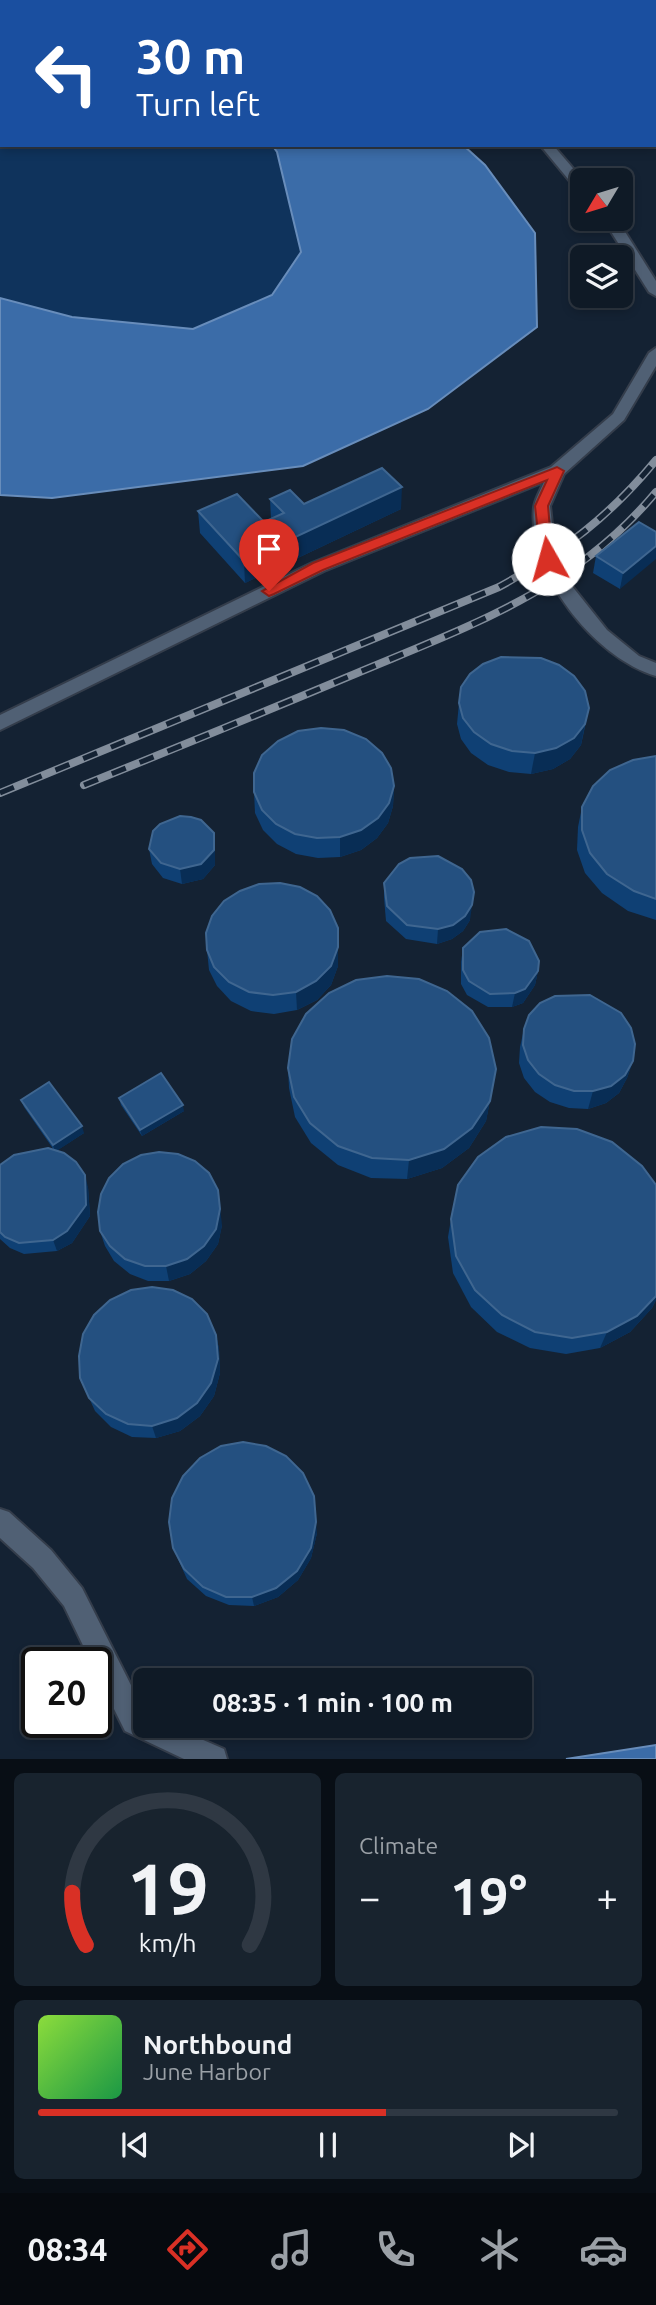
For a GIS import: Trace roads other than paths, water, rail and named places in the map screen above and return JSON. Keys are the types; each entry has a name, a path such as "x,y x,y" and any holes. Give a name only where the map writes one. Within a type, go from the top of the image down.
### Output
{"lane":[{"path":"548,147 570,173"},
{"path":"618,231 656,292"},
{"path":"0,723 318,567 557,471 619,417 656,353"},
{"path":"557,471 542,506 548,559 557,579 601,634 633,662 656,670"},
{"path":"0,1521 42,1559 73,1597 103,1653 134,1722 214,1759"}],"railway":[{"path":"0,793 499,587 565,546 603,516 656,460"},
{"path":"84,785 476,623 553,581 589,556 624,527 656,492"}]}
